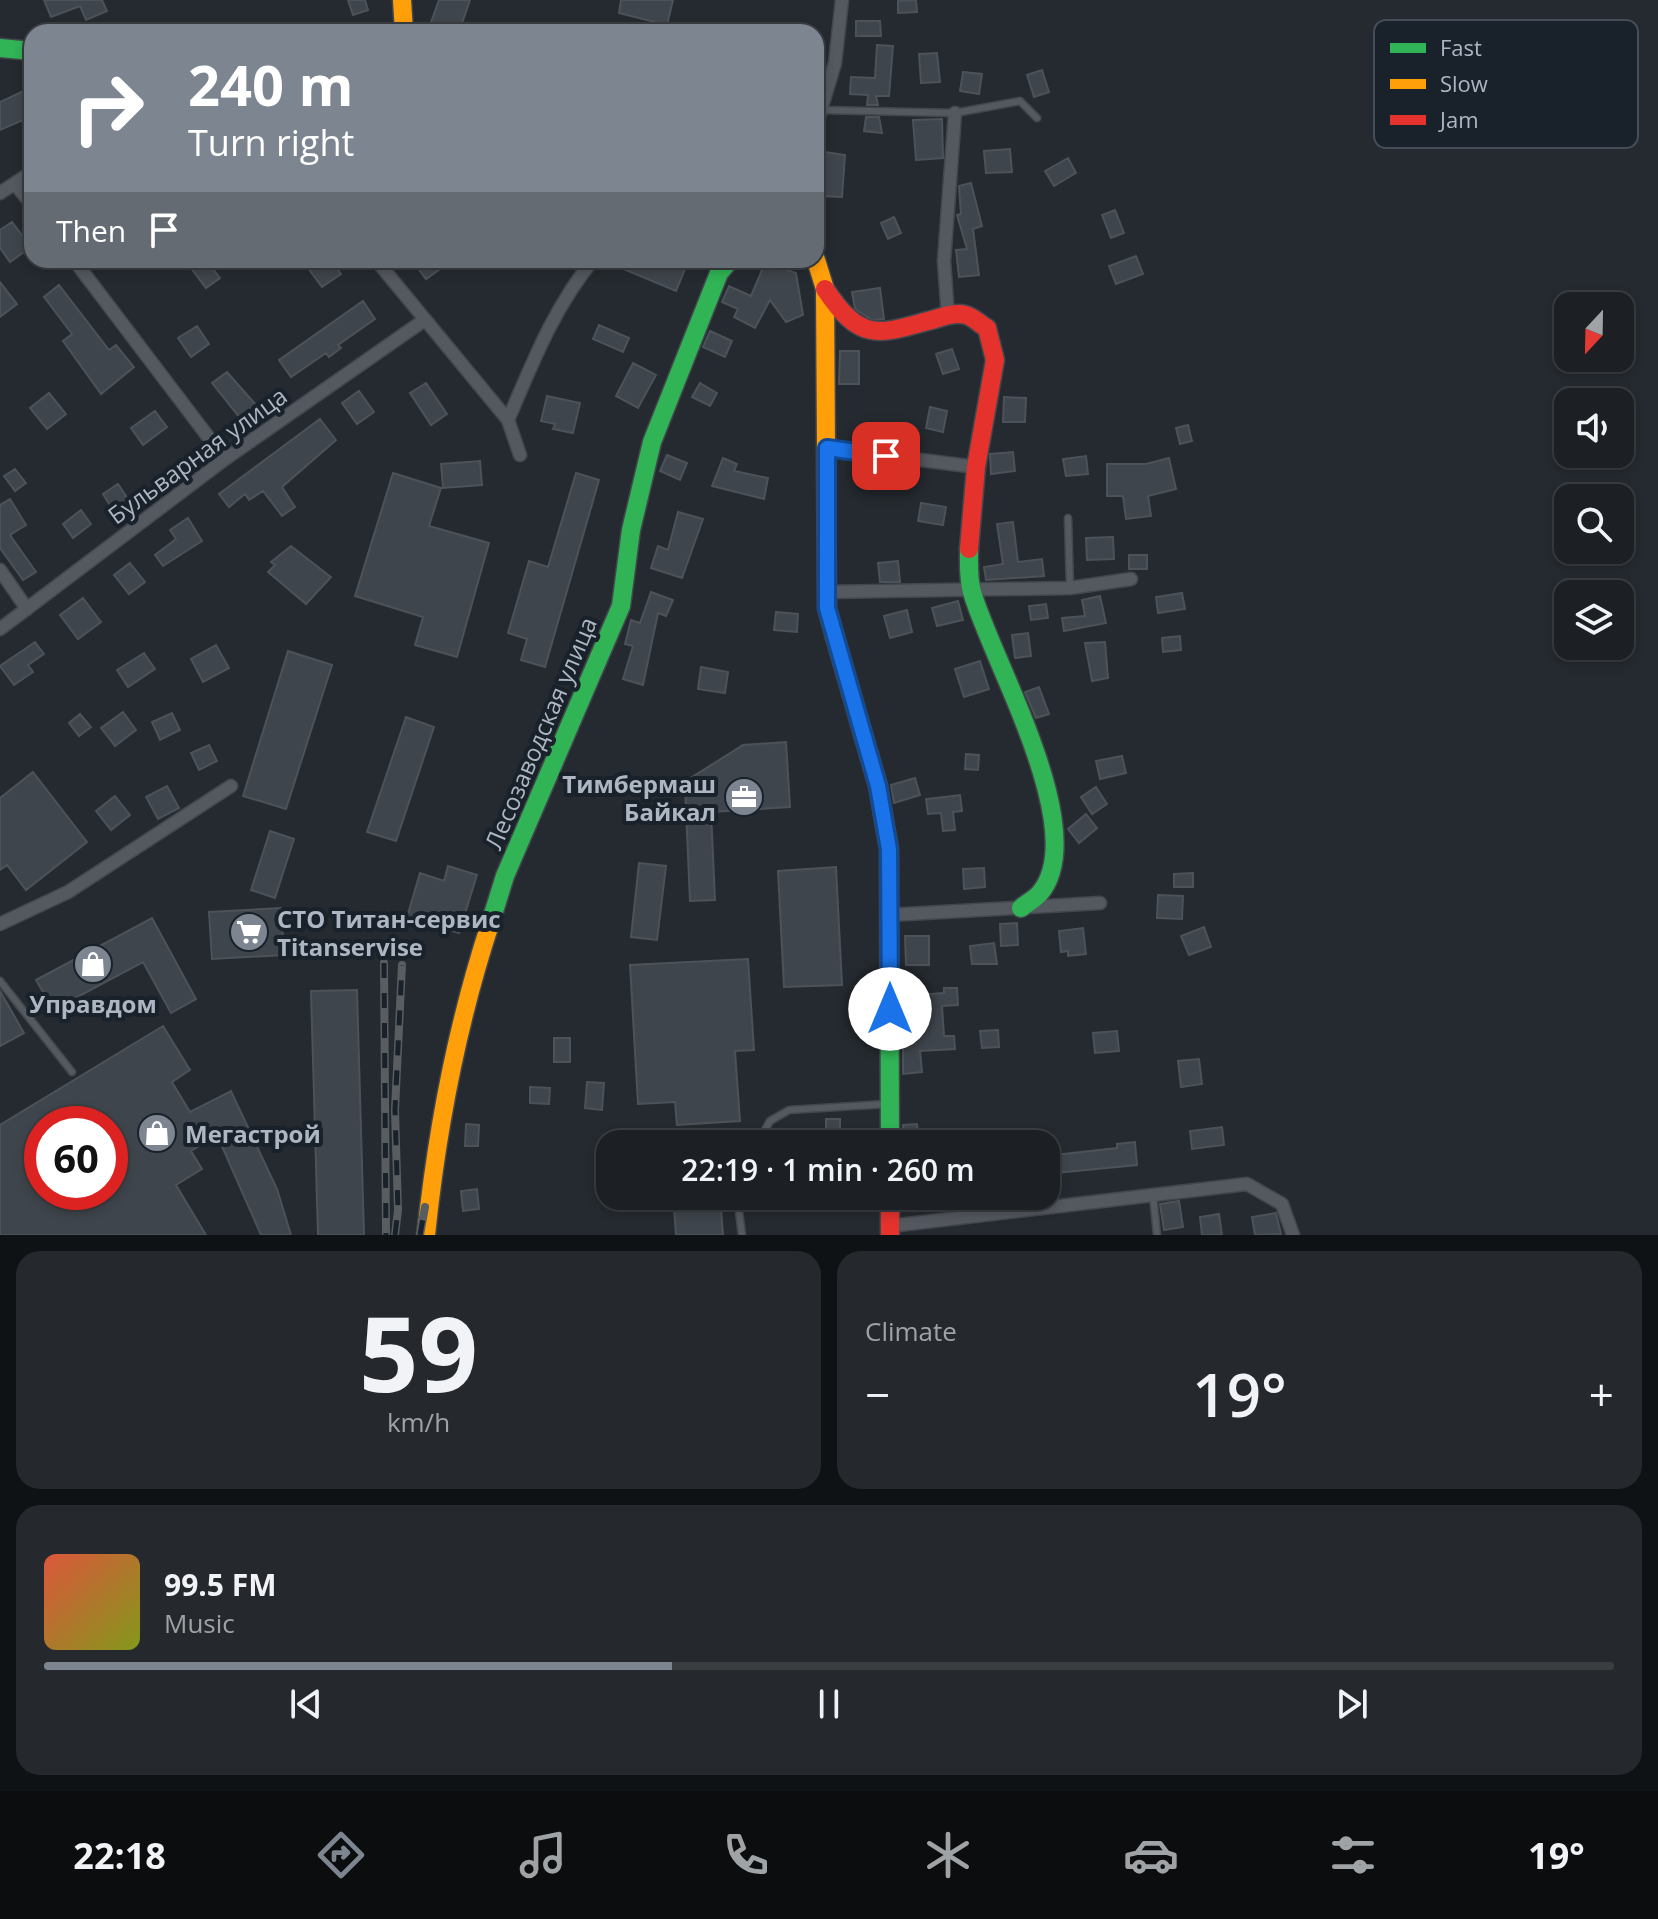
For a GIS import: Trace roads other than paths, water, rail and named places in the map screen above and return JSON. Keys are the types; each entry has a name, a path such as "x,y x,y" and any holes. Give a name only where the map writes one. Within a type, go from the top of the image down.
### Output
{"street":[{"path":"402,0 404,24"},
{"path":"824,100 835,63 842,0"},
{"path":"0,48 24,50"},
{"path":"948,317 944,261 955,113"},
{"path":"0,193 24,178"},
{"path":"16,185 24,195"},
{"path":"80,268 225,459"},
{"path":"382,268 508,420 520,455"},
{"path":"508,420 542,341 572,286 587,268"},
{"name":"Лесозаводская улица","path":"426,1235 432,1179 463,1007 505,876 621,606 631,530 652,442 723,268"},
{"path":"818,268 825,289 825,592 844,677 878,786 889,849 890,1130"},
{"path":"825,289 856,328 869,334 897,332 966,315 987,328 995,360 976,467 969,553 971,590 1032,741 1056,832 1051,869 1041,892 1021,908"},
{"name":"Бульварная улица","path":"0,629 225,459 423,321"},
{"path":"827,448 976,467"},
{"path":"0,570 27,609"},
{"path":"825,592 1070,588 1131,579"},
{"path":"0,924 68,892 231,786"},
{"path":"889,915 1100,903"},
{"path":"890,1230 1247,1184 1282,1204 1293,1235"}],"lane":[{"path":"824,110 955,113 1020,101 1037,118"},
{"path":"1068,518 1070,588"},
{"path":"0,981 72,1072"},
{"path":"765,1130 770,1121 789,1110 890,1103"},
{"path":"1153,1194 1157,1235"},
{"path":"739,1210 742,1235"}],"railway":[{"path":"384,963 386,1235"},
{"path":"395,1235 398,1210 395,1110 402,965"},
{"path":"420,1235 425,1207"}],"place":[{"name":"Тимбермаш Байкал","path":"744,797"},
{"name":"СТО Титан-сервис Titanservise","path":"249,932"},
{"name":"Управдом","path":"93,964"},
{"name":"Мегастрой","path":"157,1133"}]}
